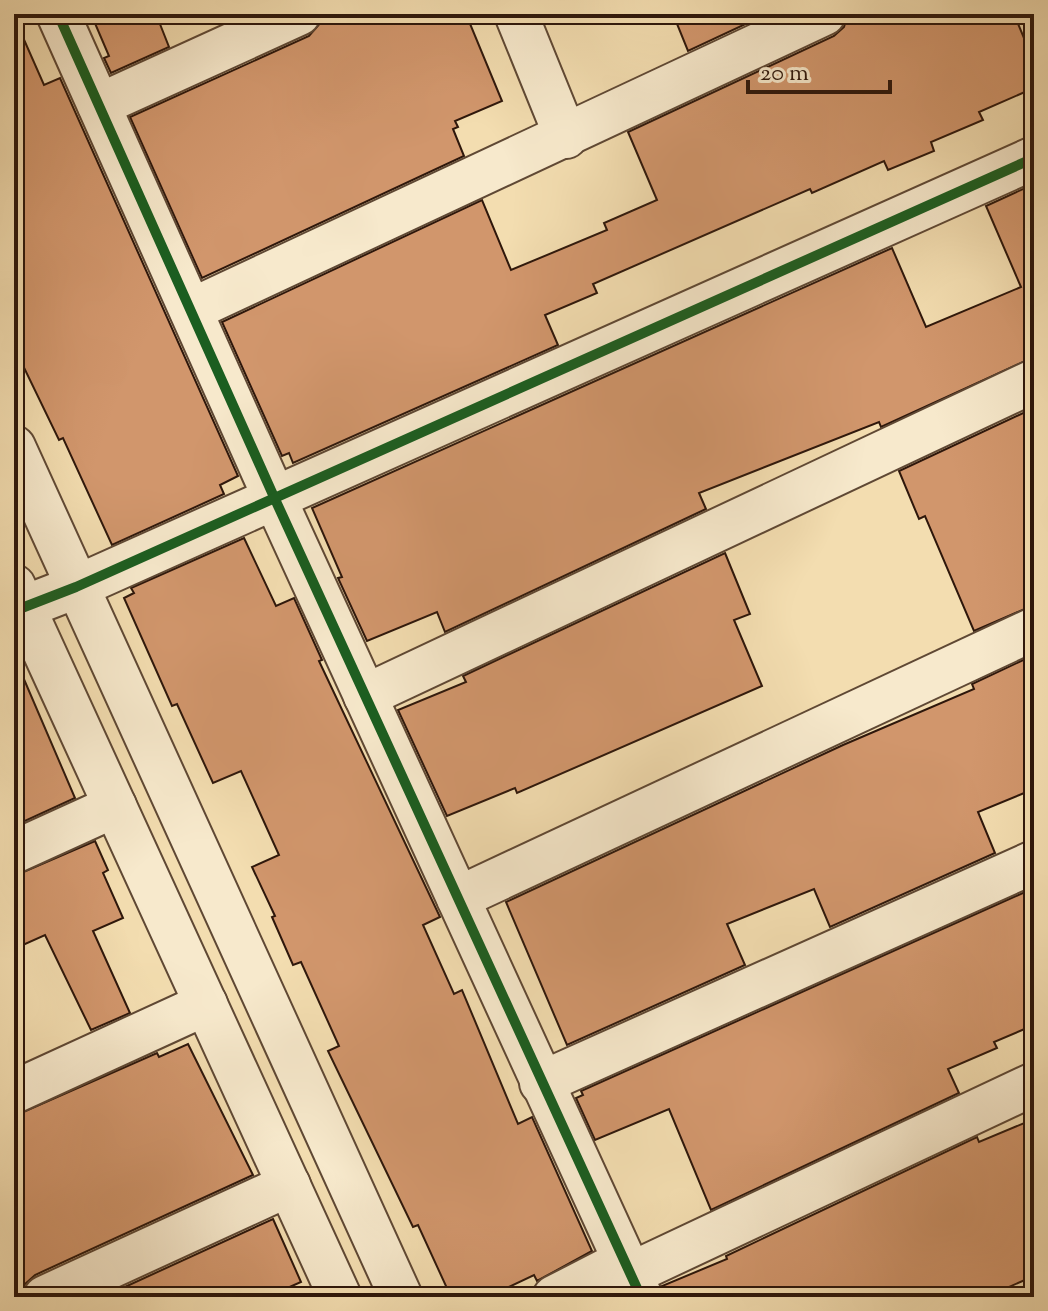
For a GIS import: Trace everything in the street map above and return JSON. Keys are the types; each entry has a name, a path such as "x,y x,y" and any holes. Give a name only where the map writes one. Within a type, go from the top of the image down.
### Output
{"street":[{"path":"58,14 274,497 631,1278"},
{"path":"99,105 299,14"},
{"path":"516,14 566,137"},
{"path":"191,310 824,14"},
{"path":"340,1297 115,806 17,601 76,587 1034,158"},
{"path":"365,696 1034,381"},
{"path":"14,447 401,1297"},
{"path":"458,898 1034,629"},
{"path":"14,852 115,806"},
{"path":"541,1083 1034,862"},
{"path":"14,1092 206,1004"},
{"path":"554,1297 631,1278 1034,1084"},
{"path":"45,1297 289,1185"}],"building":[{"path":"91,14 156,14 169,47 111,73 104,58 109,56"},
{"path":"339,14 466,14 502,101 455,121 458,127 453,129 464,156 202,278 130,117 309,36 321,22"},
{"path":"673,14 767,14 688,51"},
{"path":"848,14 1014,14 1034,62 1034,88 979,112 983,120 931,142 934,151 888,170 884,161 812,193 810,189 593,284 597,293 545,315 558,345 293,463 289,453 282,456 222,322 482,200 511,270 607,230 604,223 657,200 628,132 834,36 844,27"},
{"path":"14,17 44,85 60,78 238,476 220,485 224,494 112,545 63,438 59,440 14,347"},
{"path":"1034,184 1034,357 881,427 879,422 699,493 706,509 445,632 437,612 367,641 338,578 342,577 312,508 892,248 926,327 1021,287 986,206"},
{"path":"1034,408 1034,605 974,631 925,516 919,519 899,471"},
{"path":"244,538 276,606 294,598 322,660 319,661 440,917 423,925 454,994 462,990 518,1124 532,1117 592,1251 537,1281 534,1275 488,1297 451,1297 418,1225 413,1227 328,1051 339,1046 301,962 293,965 252,867 279,855 241,771 213,783 177,704 172,706 124,598 134,593 131,588"},
{"path":"725,553 750,614 734,620 762,686 517,793 515,788 447,816 398,710 466,682 463,676"},
{"path":"1034,655 1034,789 978,812 995,853 830,927 814,889 727,924 745,965 567,1045 506,902 843,745 974,689 972,684"},
{"path":"14,656 75,798 14,826"},
{"path":"95,841 108,870 103,873 123,918 93,931 130,1013 91,1030 45,935 14,949 14,876"},
{"path":"1034,888 1034,1025 994,1042 997,1048 948,1069 959,1093 711,1210 669,1109 595,1140 576,1098 583,1095 581,1091"},
{"path":"188,1044 253,1175 35,1275 25,1284 21,1297 14,1297 14,1116 157,1053 159,1057"},
{"path":"1034,1119 1034,1276 986,1297 665,1297 662,1286 727,1259 726,1256 977,1137 979,1142"},
{"path":"273,1219 301,1282 267,1297 103,1297"}],"cycle path":[{"path":"58,14 274,497 641,1297"},
{"path":"14,611 76,587 1034,158"}]}
